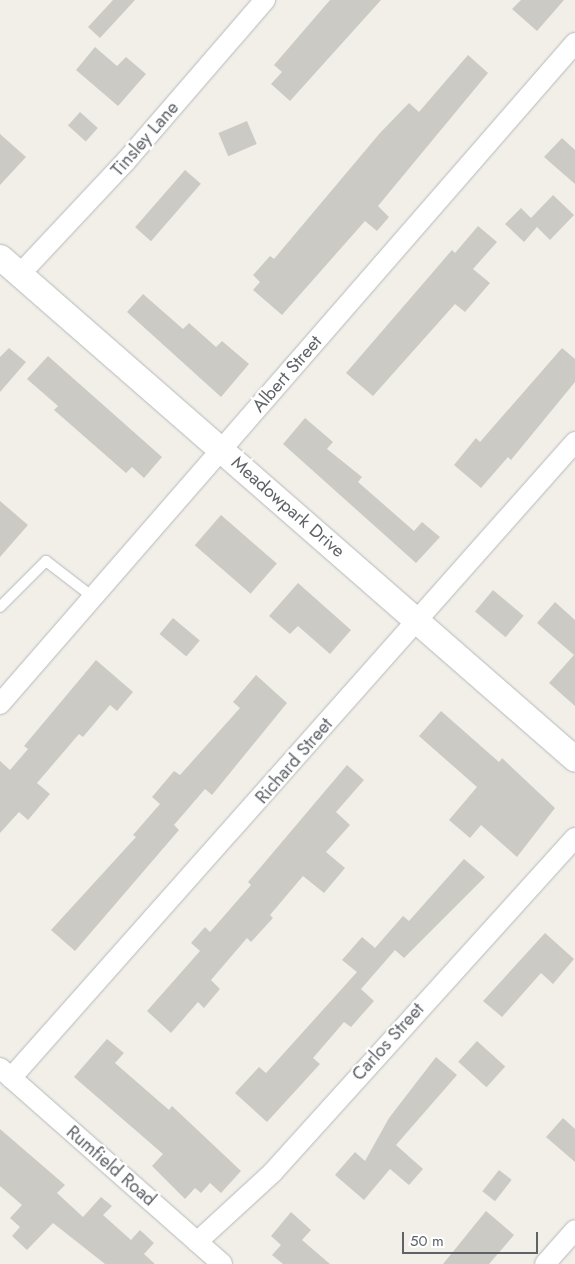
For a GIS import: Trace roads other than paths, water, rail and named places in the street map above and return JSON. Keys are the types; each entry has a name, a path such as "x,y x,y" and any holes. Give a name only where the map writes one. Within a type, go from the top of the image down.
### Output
{"street":[{"name":"Tinsley Lane","path":"20,274 126,161 265,0"},
{"name":"Albert Street","path":"2,698 93,597 575,43"},
{"name":"Meadowpark Drive","path":"0,257 575,759"},
{"name":"Richard Street","path":"5,1073 417,620 575,442"},
{"name":"Carlos Street","path":"197,1242 273,1172 575,838"},
{"name":"Rumfield Road","path":"5,1073 222,1264"},
{"path":"545,1264 575,1230"}],"lane":[{"path":"0,607 46,561 93,597"}]}
